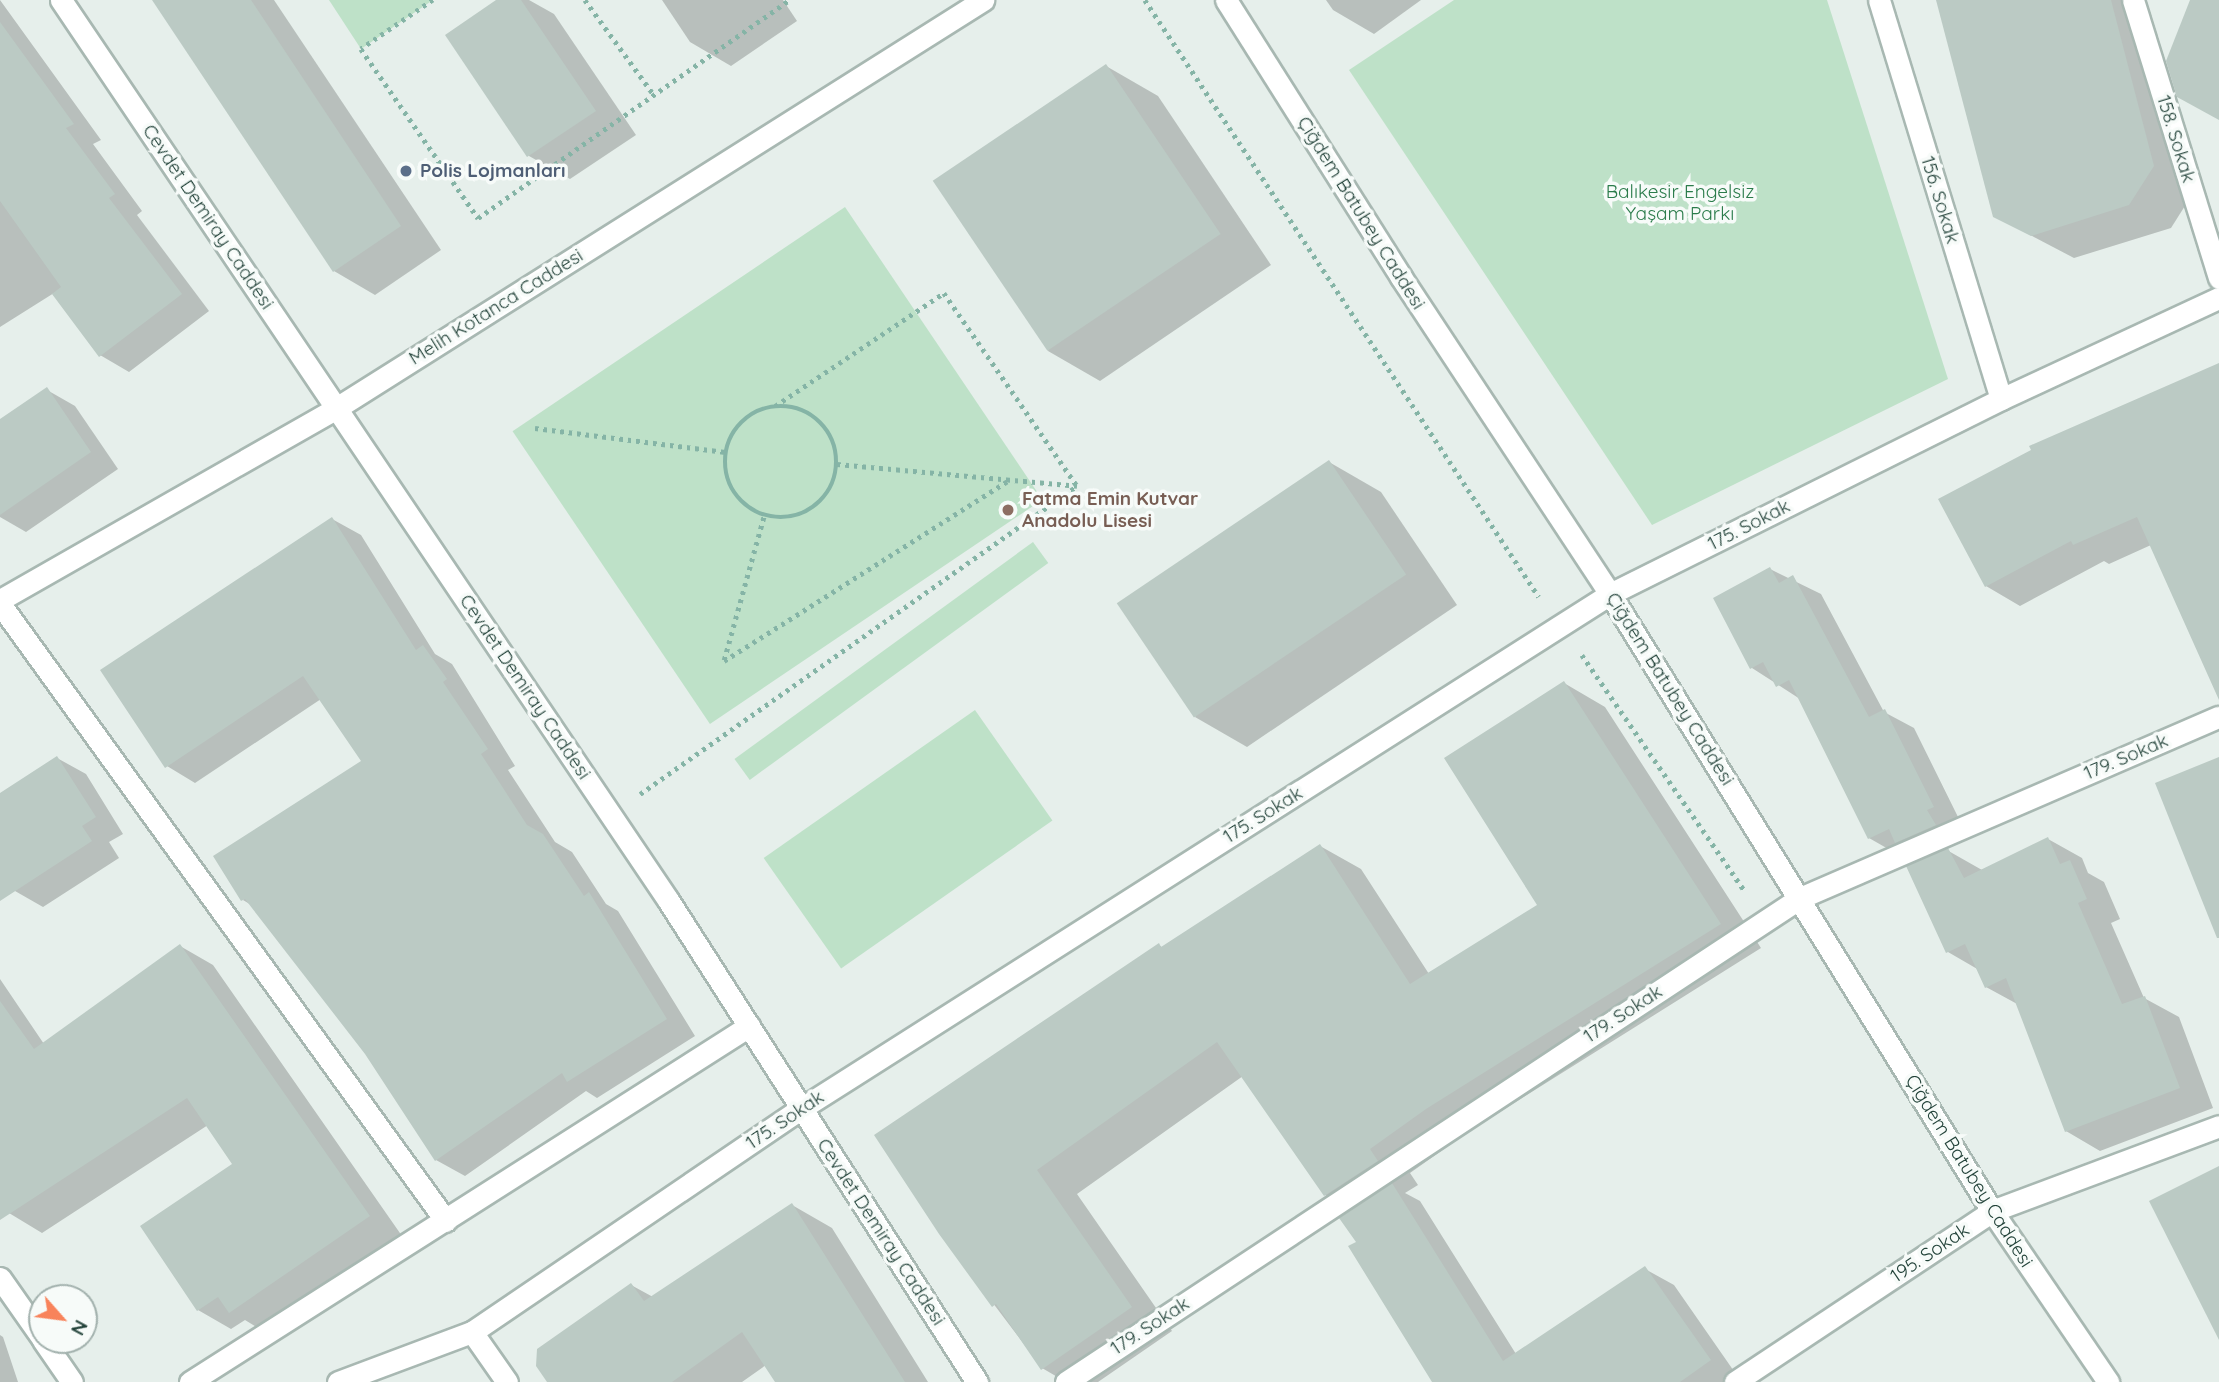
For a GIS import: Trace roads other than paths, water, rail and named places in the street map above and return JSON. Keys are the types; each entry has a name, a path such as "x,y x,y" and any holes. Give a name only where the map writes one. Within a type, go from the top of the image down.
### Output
{"street":[{"name":"Cevdet Demiray Caddesi","path":"61,0 612,816 977,1382"},
{"name":"Melih Kotanca Caddesi","path":"0,602 338,407 983,0"},
{"name":"Çiğdem Batubey Caddesi","path":"1226,0 1401,277 1610,594 1992,1211 2108,1382"},
{"name":"156. Sokak","path":"1879,0 2001,399"},
{"name":"158. Sokak","path":"2133,0 2219,278"},
{"name":"175. Sokak","path":"338,1382 472,1332 802,1108 1610,594 2001,399 2219,298"},
{"path":"0,602 446,1221"},
{"name":"179. Sokak","path":"1066,1382 1800,898 2219,717"},
{"path":"190,1382 749,1026"},
{"name":"195. Sokak","path":"1735,1382 1992,1211 2219,1126"},
{"path":"0,1278 28,1318"},
{"path":"472,1332 507,1382"},
{"path":"53,1354 72,1382"}],"place":[{"name":"Polis Lojmanları","path":"406,171"},
{"name":"Fatma Emin Kutvar Anadolu Lisesi","path":"1008,510"}],"park label":[{"name":"Balıkesir Engelsiz Yaşam Parkı","path":"1680,203"}]}
